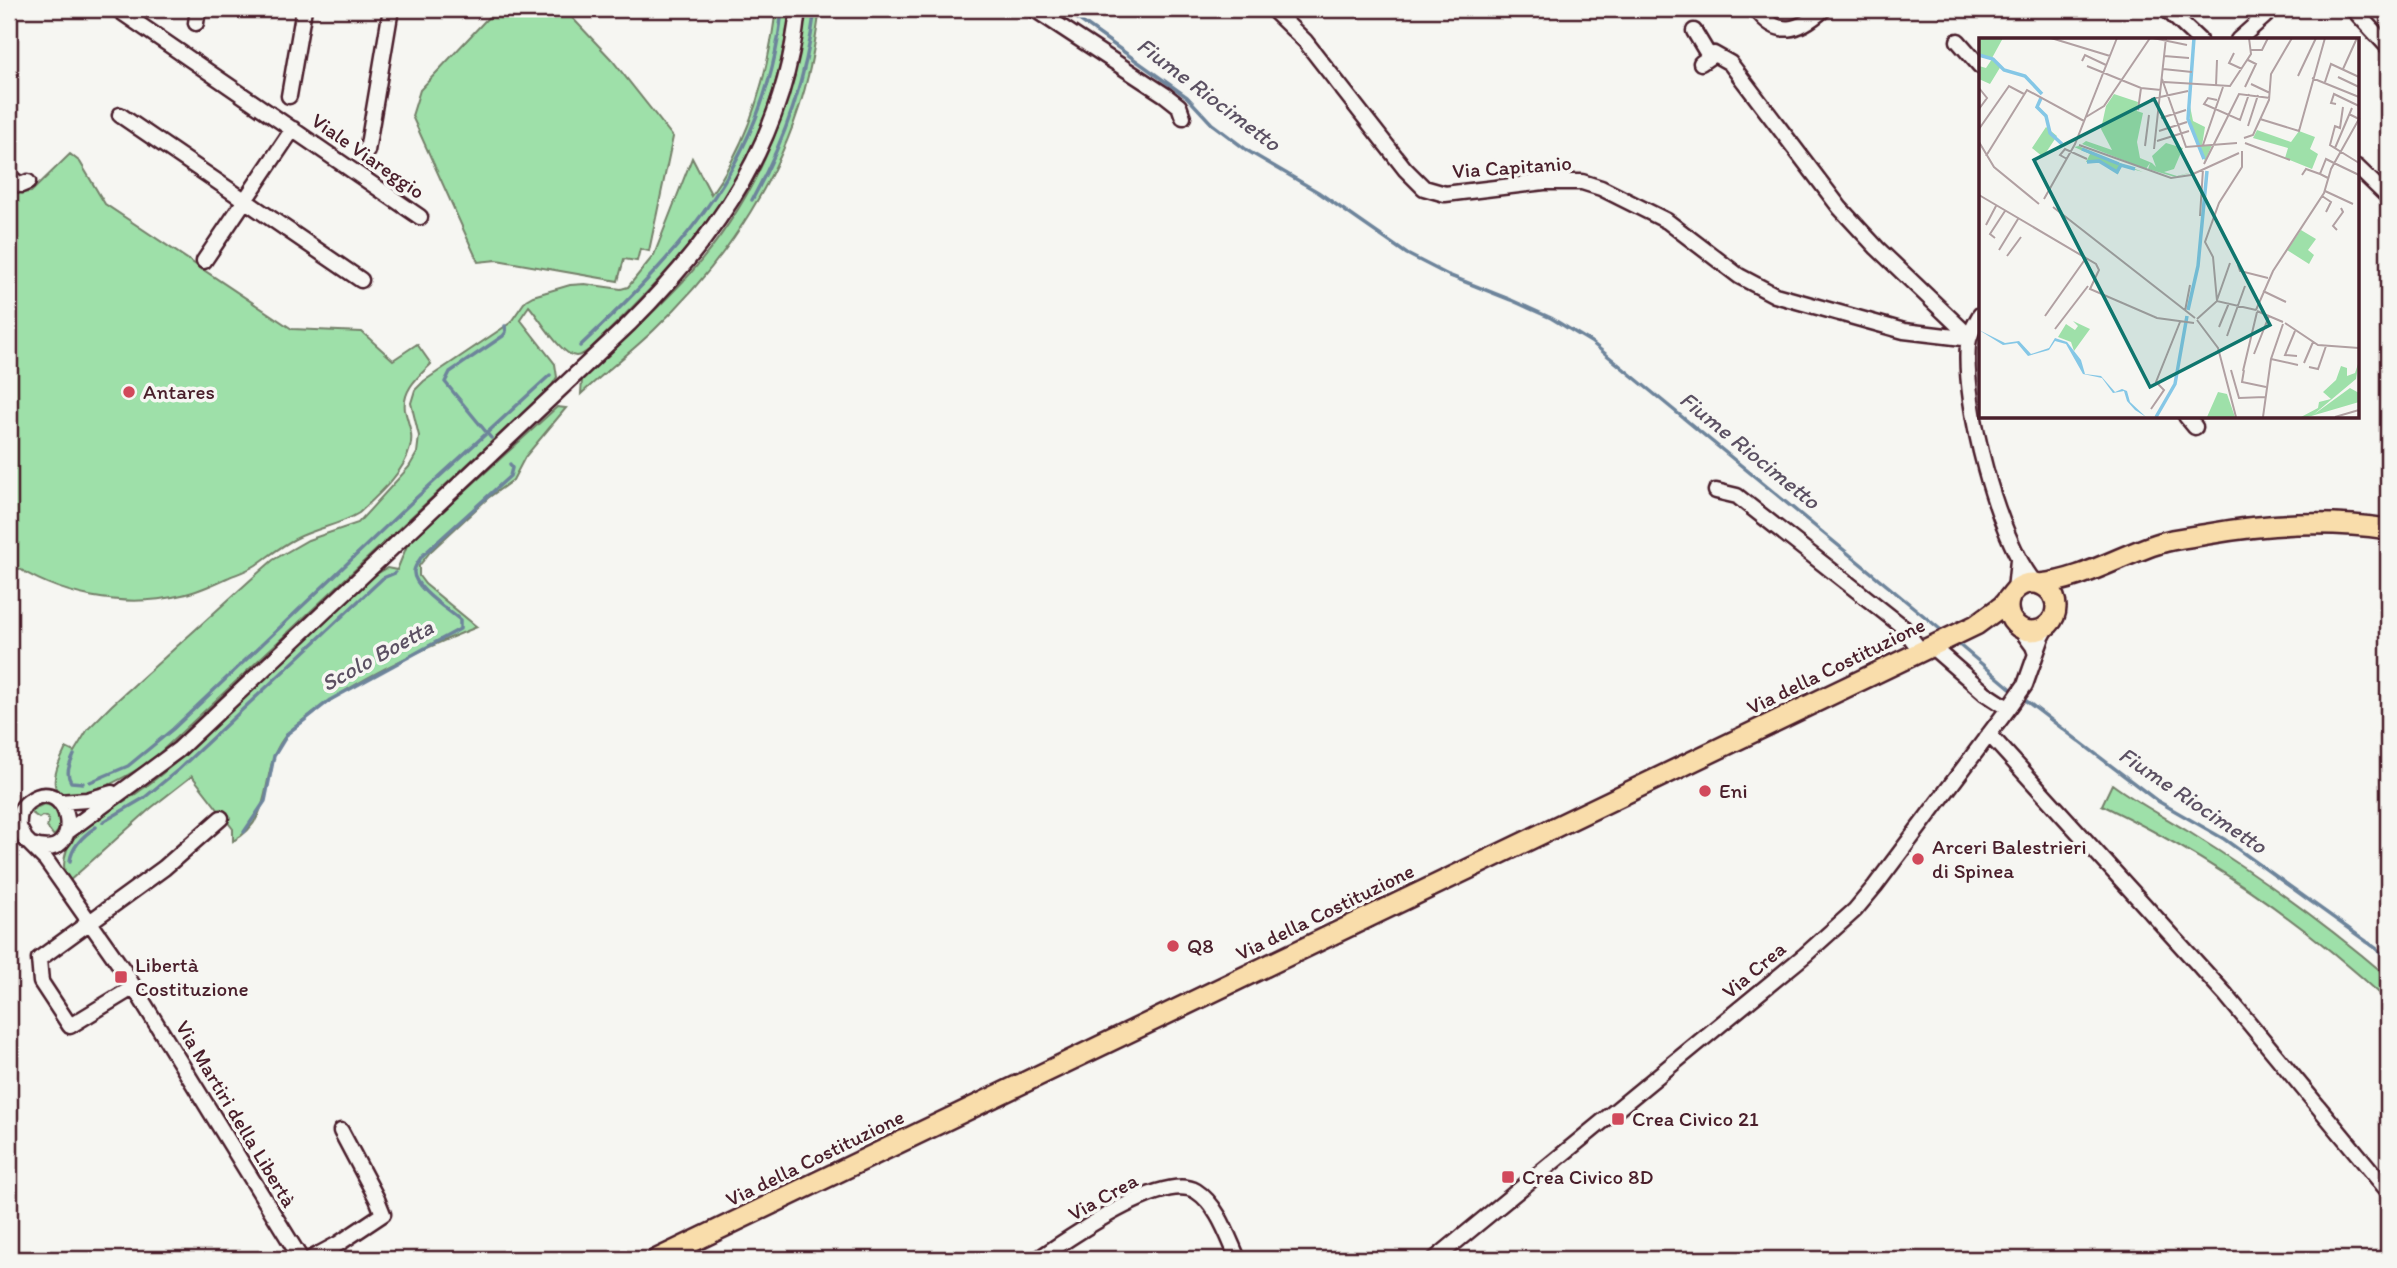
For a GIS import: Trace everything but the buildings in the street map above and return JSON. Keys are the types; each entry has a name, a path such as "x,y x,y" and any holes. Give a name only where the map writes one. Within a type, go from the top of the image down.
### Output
{"main road":[{"path":"2087,572 2073,586 2044,628 2031,631 2016,624 2008,607 2013,593 2025,584 2054,583 2163,542 2248,527 2309,522 2388,529"},
{"path":"2037,583 2048,588 2054,596 2053,617"},
{"name":"Via della Costituzione","path":"657,1259 1969,628 2002,606 2013,593"},
{"name":"Via della Costituzione","path":"1969,628 2004,621 2016,624"}],"street":[{"name":"Viale Viareggio","path":"117,9 420,217"},
{"path":"289,96 304,9"},
{"path":"367,151 391,9"},
{"path":"32,845 46,847 63,837 178,750 629,324 681,270 722,217 750,171 782,89 798,9"},
{"path":"1034,9 1165,94 1179,106 1183,117"},
{"name":"Via Capitanio","path":"1272,9 1305,41 1405,169 1424,188 1445,194 1561,181 1582,182 1601,188 1667,221 1740,276 1775,295 1903,331 1970,337"},
{"path":"1756,9 1770,25 1791,29 1802,26 1824,9"},
{"path":"2166,9 2188,34"},
{"path":"2238,38 2273,9"},
{"path":"2353,9 2388,47"},
{"path":"1694,31 1705,60 1714,54 1730,63 1810,171 1864,236 1970,337"},
{"path":"1958,41 1979,65"},
{"path":"120,115 361,280"},
{"name":"Viale Viareggio","path":"205,261 293,129"},
{"path":"2358,168 2388,197"},
{"path":"9,177 21,185 29,182"},
{"path":"1979,316 1968,346 1971,387 1983,460 1990,489 2018,555 2027,573 2037,583"},
{"path":"1716,491 1737,496 1931,646 1985,693 2009,707"},
{"path":"2013,593 2018,576 2018,555"},
{"name":"Via Crea","path":"1435,1259 1835,929 1875,886 2025,685 2053,617"},
{"path":"2016,624 2036,654"},
{"path":"1989,734 2226,995 2388,1191"},
{"path":"9,804 24,806 41,797 50,797 59,802 87,800 130,786"},
{"name":"Via Martiri della Libertà","path":"59,802 69,818 56,867 64,887"},
{"name":"Via Martiri della Libertà","path":"24,806 14,822 25,839 46,860 134,987 301,1259"},
{"path":"134,987 70,1026 41,982 39,959 164,868 221,818"},
{"path":"310,1259 383,1214 341,1131"},
{"name":"Via Crea","path":"1047,1257 1141,1196 1161,1189 1185,1187 1199,1193 1212,1207 1238,1259"}],"green space":[{"path":"496,9 564,9 612,60 673,137 649,251 640,249 637,261 624,259 618,281 497,260 478,262 412,116 420,90"},
{"path":"776,9 790,9 780,64 766,112 747,157 724,198 665,273 591,348 578,356 564,350 529,306 520,319 555,364 557,377 552,385 151,761 100,789 71,796 60,794 55,785 55,776 66,748 74,752 88,729 112,705 273,560 308,540 358,523 409,467 417,453 419,436 411,403 415,390 424,381 510,323 526,300 533,296 570,285 585,284 621,289 628,287 654,255 692,158 711,194 725,173 755,106 768,57"},
{"path":"806,9 820,9 809,72 799,109 769,179 750,212 729,244 681,303 581,394 582,380 689,275 734,215 753,183 768,151 792,83"},
{"name":"Antares","path":"70,154 80,162 105,204 292,329 362,332 393,360 417,344 431,364 412,384 406,396 405,410 411,438 407,457 389,484 359,513 295,539 245,571 193,592 160,599 114,600 70,591 28,574 9,562 9,186 19,193 31,192"},
{"path":"557,407 566,408 525,457 513,480 488,498 430,552 419,566 419,576 425,584 477,627 373,675 334,698 294,728 283,739 276,752 256,820 233,841 233,829 192,776 151,808 67,883 64,867 66,853 71,841 80,831 142,790 180,759 375,575 387,568 397,570 408,543"},
{"path":"2112,784 2240,865 2340,938 2388,977 2388,1001 2322,944 2252,892 2179,846 2102,805"},
{"path":"44,804 58,812 60,817 60,826 54,836 47,827 47,817 39,818 29,811"}],"waterway":[{"path":"580,346 653,273 714,197 739,155 759,110 774,62 782,9"},
{"path":"752,200 775,154 793,108 806,60 815,9"},
{"name":"Fiume Riocimetto","path":"1064,9 1187,97 1212,124 1248,151 1318,192 1407,254 1448,275 1551,318 1591,342 1946,634"},
{"name":"Scolo Boetta","path":"491,438 445,382 450,372 503,336 506,332 505,326"},
{"path":"90,782 128,766 173,729 550,375"},
{"name":"Scolo Boetta","path":"244,832 265,801 274,756 288,733 330,700 460,629 460,620 432,598 419,584 414,571 422,556 510,476 510,464"},
{"path":"103,822 144,798 178,770 383,578 395,573"},
{"name":"Fiume Riocimetto","path":"1957,643 2015,692"},
{"name":"Fiume Riocimetto","path":"2021,697 2156,800 2224,839 2388,959"},
{"path":"74,755 69,768 69,779 71,782 83,783"},
{"path":"70,861 79,841 96,827"}],"place":[{"name":"Antares","path":"129,392"},
{"name":"Eni","path":"1705,791"},
{"name":"Arceri Balestrieri di Spinea","path":"1918,859"},
{"name":"Q8","path":"1173,946"},
{"name":"Libertà Costituzione","path":"121,977"},
{"name":"Crea Civico 21","path":"1618,1119"},
{"name":"Crea Civico 8D","path":"1508,1177"}]}
